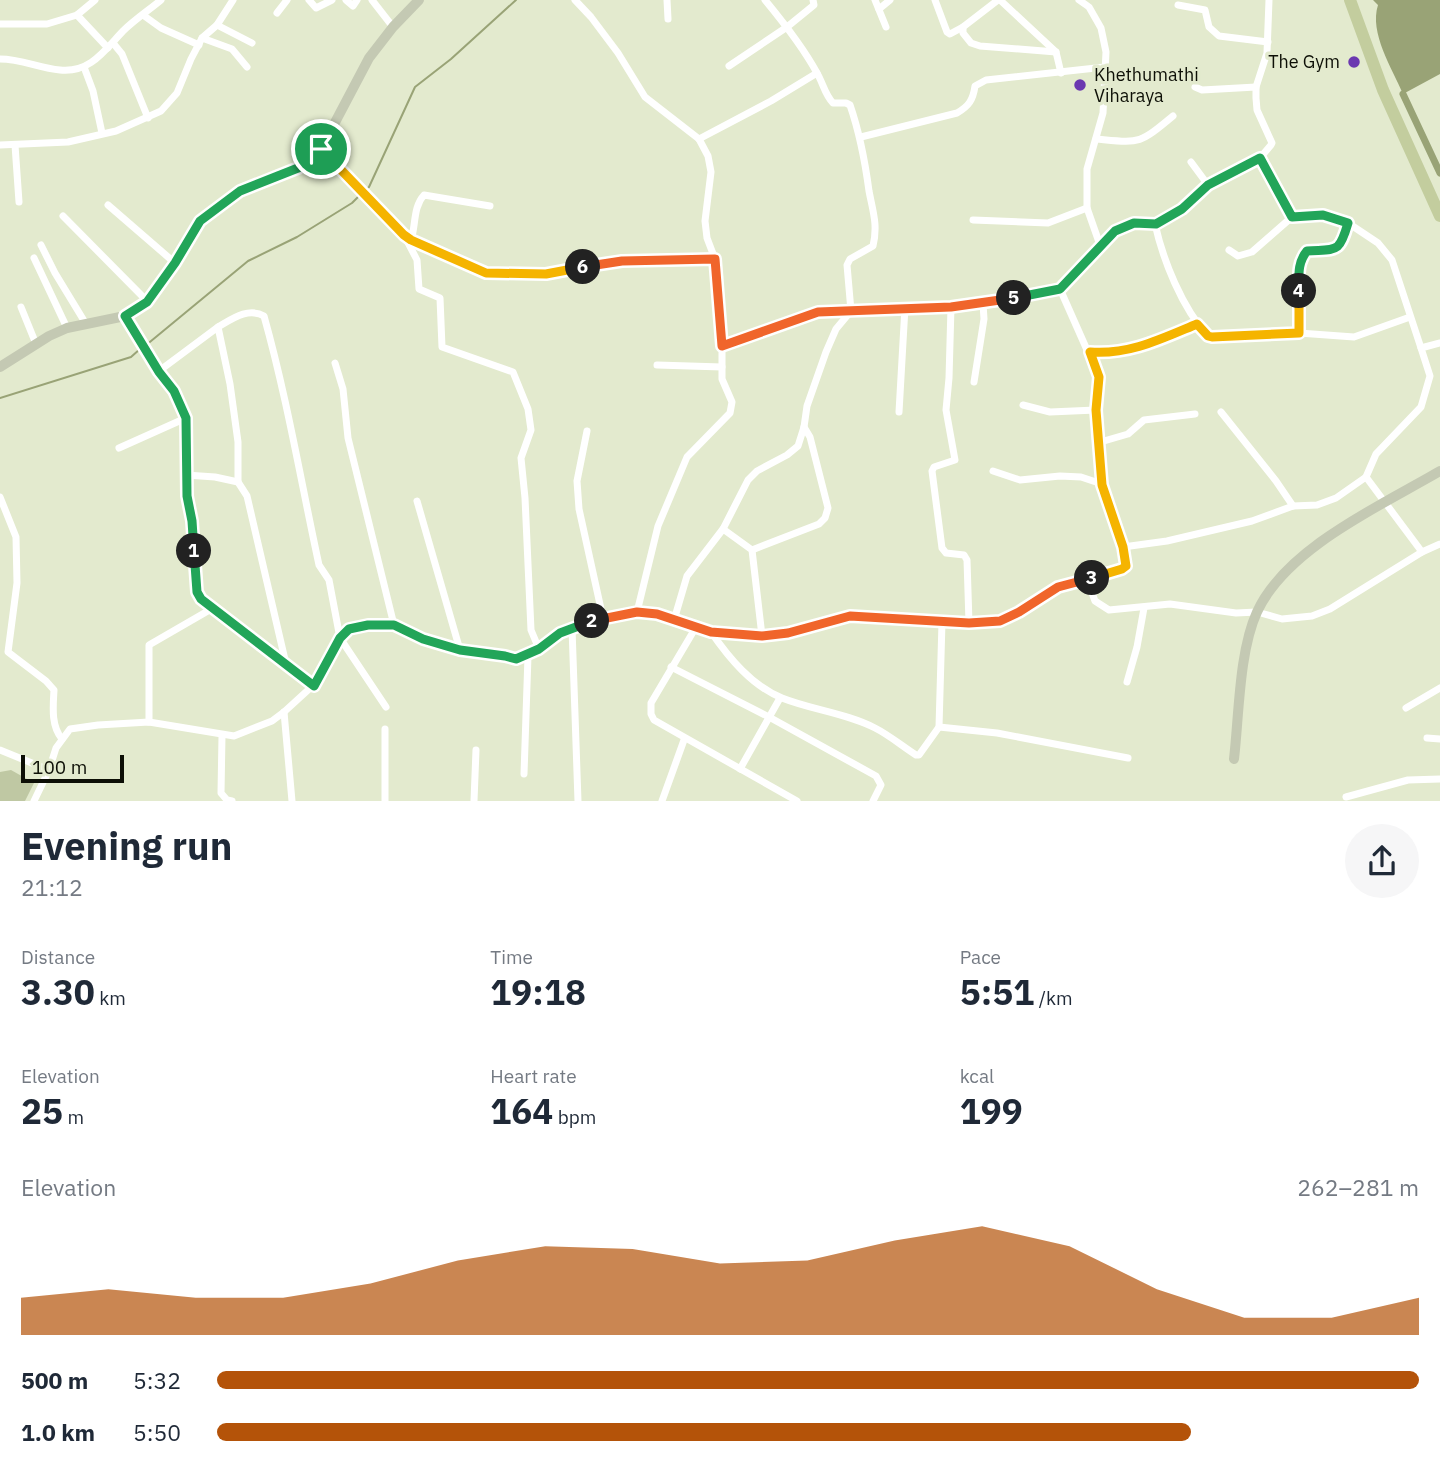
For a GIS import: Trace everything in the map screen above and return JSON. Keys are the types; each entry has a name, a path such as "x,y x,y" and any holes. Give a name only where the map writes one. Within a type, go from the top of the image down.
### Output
{"main road":[{"path":"0,367 67,328 125,316 147,302 200,221 240,191 298,168 321,149 369,58 419,0"},
{"path":"1350,0 1382,90 1440,216"},
{"path":"1234,760 1246,651 1257,612 1276,583 1321,541 1440,471"}],"street":[{"path":"0,24 47,24 77,15 95,0"},
{"path":"0,59 17,59 61,70 84,67 92,63 124,30 162,0"},
{"path":"0,145 68,142 116,131 161,111 177,93 201,42 233,0"},
{"path":"277,13 287,0"},
{"path":"309,0 316,8 332,0"},
{"path":"346,0 353,6 357,0"},
{"path":"372,0 393,27"},
{"path":"575,0 618,53 645,97 699,139 708,156 711,172 705,221 707,238 715,259 722,379 732,402 730,412 687,457 658,526 637,612"},
{"path":"667,0 668,19"},
{"path":"674,620 687,576 723,529 748,480 757,471 798,446 807,406 825,352 836,329 851,310 847,265 850,260 873,246 876,233 876,215 870,197 861,137 850,105 833,103 828,98 817,73 787,27 765,0"},
{"path":"729,66 787,27 814,5 813,0"},
{"path":"875,0 886,27"},
{"path":"879,9 890,0"},
{"path":"935,0 950,34 999,0 1056,52 1061,73"},
{"path":"1079,0 1089,7 1101,28 1106,52 1103,113 1087,169 1087,208 1100,245"},
{"path":"722,346 818,312 983,304 1060,289 1115,231 1134,223 1156,224 1182,209 1208,185 1260,158 1272,143 1257,110 1256,87 1267,53 1269,0"},
{"path":"1178,5 1205,10 1209,27 1219,36 1268,42"},
{"path":"77,15 122,54 148,118"},
{"path":"143,15 161,28 232,49 247,67"},
{"path":"217,24 253,43"},
{"path":"963,27 962,33 971,43 980,46 1056,52"},
{"path":"84,67 93,91 102,133"},
{"path":"861,137 957,113 968,107 975,86 986,80 1105,67"},
{"path":"699,139 817,73"},
{"path":"1195,87 1202,90 1256,87"},
{"path":"1096,139 1133,142 1146,138 1173,116"},
{"path":"15,145 19,202"},
{"path":"321,149 404,235 486,273 546,274 622,261 715,259"},
{"path":"1260,158 1292,217"},
{"path":"1191,162 1208,185"},
{"path":"411,240 418,202 424,195 490,206"},
{"path":"108,205 175,263"},
{"path":"973,220 1048,223 1087,208"},
{"path":"1123,547 1167,541 1252,521 1293,506 1317,505 1336,498 1366,477 1376,454 1421,407 1430,376 1392,260 1378,243 1348,223 1323,215 1292,217 1252,252 1238,256 1229,250"},
{"path":"63,216 147,302"},
{"path":"1299,333 1299,268 1302,257 1307,251 1336,249 1343,243 1348,223"},
{"path":"1156,224 1162,253 1197,324 1208,336 1299,333 1354,337 1410,317"},
{"path":"404,235 417,260 419,289 440,298 442,347 513,372 528,409 531,430 520,458 525,498 531,630 539,649"},
{"path":"41,245 55,274 86,324"},
{"path":"34,258 67,328"},
{"path":"34,801 56,748 70,729 98,724 149,722 234,736 272,722 314,686 340,638 349,629 368,625 394,625 423,639 460,650 516,659 528,656 560,633 572,628 603,618 637,612 657,614 711,632 762,636 788,633 850,616 969,623 1000,621 1058,587 1122,569 1126,566 1123,547 1102,485 1096,410 1099,377 1060,289"},
{"path":"974,382 984,319 983,304"},
{"path":"22,307 36,344"},
{"path":"899,412 905,307"},
{"path":"951,307 946,410 955,460 934,467 932,471 942,548 946,553 964,555 967,559 969,623"},
{"path":"159,372 218,327 242,314 256,312 264,316 282,380 319,565 329,580 340,638 386,707"},
{"path":"125,316 159,372 174,391 186,418 186,475 197,592 201,599 314,686"},
{"path":"1090,352 1124,351 1147,345 1197,324"},
{"path":"218,327 230,384 239,482 247,496 286,664"},
{"path":"1421,348 1440,343"},
{"path":"335,363 343,389 348,438 394,625"},
{"path":"657,365 722,367"},
{"path":"1023,405 1051,412 1096,410"},
{"path":"1221,412 1293,506"},
{"path":"1097,443 1128,434 1144,420 1195,414"},
{"path":"119,448 186,418"},
{"path":"752,550 819,524 825,518 828,508 810,437 804,427"},
{"path":"587,431 577,481 579,509 603,618"},
{"path":"993,471 1020,480 1081,477 1102,485"},
{"path":"186,475 239,482"},
{"path":"1366,477 1422,552"},
{"path":"0,497 16,537 17,583 8,652 54,690 53,708 57,732 62,739"},
{"path":"417,501 460,650"},
{"path":"723,529 752,550"},
{"path":"1078,582 1086,584 1095,601 1109,610 1170,604 1236,613 1257,612 1282,619 1312,616 1330,609 1422,552 1440,544"},
{"path":"752,550 755,596 762,636"},
{"path":"149,722 149,645 213,608"},
{"path":"1127,682 1144,608"},
{"path":"711,632 727,655 752,679 780,698 875,728 919,755 939,727 942,622"},
{"path":"0,627 9,632"},
{"path":"696,627 652,703 651,714 654,720 684,740 797,801"},
{"path":"572,628 578,801"},
{"path":"524,774 528,656"},
{"path":"671,667 876,776 881,785 873,801"},
{"path":"1406,708 1440,688"},
{"path":"740,769 780,698"},
{"path":"284,712 292,801"},
{"path":"939,727 997,733 1128,758"},
{"path":"385,729 385,801"},
{"path":"222,736 220,793 232,801"},
{"path":"1427,738 1440,739"},
{"path":"662,801 684,740"},
{"path":"0,750 49,770"},
{"path":"474,801 476,750"},
{"path":"1346,797 1408,780 1440,779"}],"shaded area":[{"path":"1373,0 1440,0 1440,74 1403,94 1379,39 1376,16 1378,5"},
{"path":"11,770 34,783 25,801 0,801 0,772"}],"waterway":[{"path":"364,191 369,187 415,87 451,59 516,0"},
{"path":"1403,94 1440,173"},
{"path":"145,346 248,261 297,237 352,203 360,195"},
{"path":"0,398 131,357 140,349"}],"place":[{"name":"The Gym","path":"1354,62"},
{"name":"Khethumathi Viharaya","path":"1080,85"}],"route":[{"path":"321,149 404,235 486,273 546,274 622,261 715,259 722,346 818,312 983,304 1060,289 1115,231 1134,223 1156,224 1182,209 1208,185 1260,158 1292,217 1323,215 1348,223 1343,243 1336,249 1307,251 1302,257 1299,268 1299,333 1212,337 1197,324 1147,345 1124,351 1090,352 1099,377 1096,410 1102,485 1123,547 1126,566 1122,569 1058,587 1000,621 942,622 864,615 850,616 788,633 762,636 711,632 657,614 637,612 603,618 572,628 560,633 528,656 516,659 460,650 423,639 394,625 368,625 349,629 340,638 314,686 201,599 197,592 192,521 187,496 186,418 174,391 159,372 125,316 147,302 200,221 240,191 298,168 321,149"}]}
